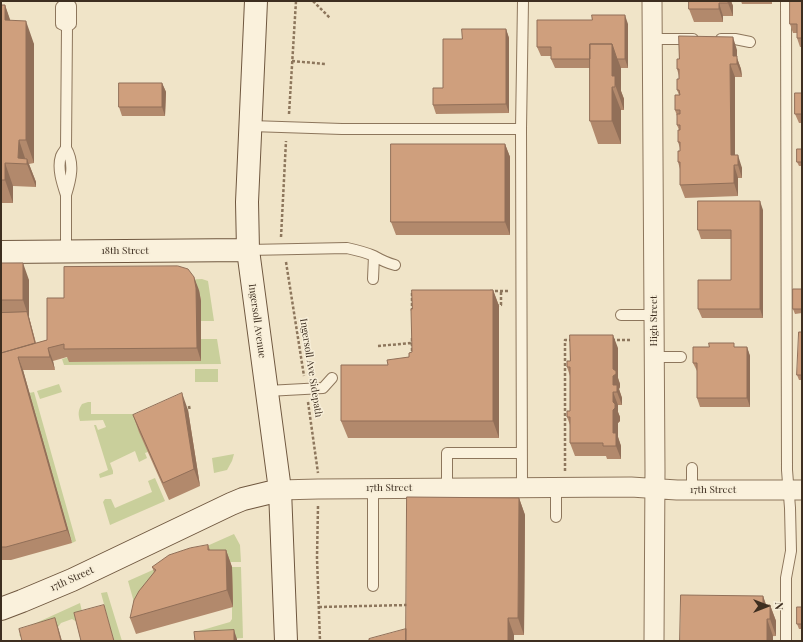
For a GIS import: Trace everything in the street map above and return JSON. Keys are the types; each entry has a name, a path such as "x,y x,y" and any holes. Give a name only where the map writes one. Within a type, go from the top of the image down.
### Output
{"main road":[{"name":"Ingersoll Avenue","path":"256,1 247,202 248,250 280,490 286,641"},
{"name":"18th Street","path":"1,252 248,250"},
{"name":"17th Street","path":"1,609 72,580 231,504 243,499 280,490"}],"street":[{"name":"High Street","path":"652,1 654,641"},
{"name":"17th Street","path":"280,490 373,488 631,487 692,490 795,490"}],"lane":[{"path":"66,251 66,195 61,180 60,166 61,156 66,148 67,27 61,24 61,7 67,1"},
{"path":"522,488 521,129 523,1"},
{"path":"786,1 787,470 795,490 795,541 791,550 786,578 786,641"},
{"path":"653,39 735,39 750,42"},
{"path":"251,126 342,129 521,129"},
{"path":"248,250 347,248 360,251 395,265"},
{"path":"373,279 374,256"},
{"path":"621,315 654,315"},
{"path":"654,358 681,358"},
{"path":"267,392 323,388 332,378"},
{"path":"447,488 447,453 521,453"},
{"path":"692,468 692,490"},
{"path":"373,488 373,586"},
{"path":"556,488 556,517"}],"path":[{"path":"313,1 330,18"},
{"path":"292,61 326,64"},
{"name":"Ingersoll Ave Sidepath","path":"286,259 318,479"},
{"path":"496,306 502,305 502,291"},
{"path":"486,292 521,291"},
{"path":"412,314 412,292 419,292"},
{"path":"412,335 412,358"},
{"path":"565,471 565,340 580,340"},
{"path":"609,340 631,340"},
{"path":"378,346 417,342"},
{"path":"190,406 190,411"},
{"path":"318,505 317,558 320,641"},
{"path":"319,607 408,606 408,598"}],"green space":[{"path":"202,279 208,281 214,321 201,321 201,301 199,290 182,280"},
{"path":"201,339 217,339 221,364 64,365 62,359 69,357 69,362 201,361"},
{"path":"195,369 218,369 218,382 195,382"},
{"path":"59,384 62,392 40,399 37,391"},
{"path":"34,392 76,541 72,543 29,393"},
{"path":"91,402 91,414 167,414 148,452 145,453 147,458 139,462 135,451 110,463 113,474 100,478 99,474 108,470 94,425 96,425 98,430 106,427 103,420 80,421 80,408 82,404"},
{"path":"234,454 227,470 214,473 212,458"},
{"path":"155,478 165,501 110,525 103,502 105,499 111,499 115,508 152,492 148,481"},
{"path":"234,534 240,545 241,562 215,562 139,620 128,581"},
{"path":"232,567 241,567 243,638 198,641 197,633 199,631 230,622 232,619"},
{"path":"107,592 122,641 114,641 101,593"},
{"path":"80,603 84,620 77,622 72,619 61,623 58,627 22,638 19,635 25,628"}],"building":[{"path":"689,1 728,1 728,3 719,3 719,9 689,9"},
{"path":"790,1 802,1 802,38 797,38 797,24 790,24"},
{"path":"1,5 5,5 5,20 26,21 26,140 19,140 18,158 27,159 27,164 5,163 5,180 1,180"},
{"path":"592,15 625,15 625,59 617,59 612,44 590,44 590,59 551,59 551,47 537,47 537,20 592,20"},
{"path":"462,29 506,29 506,104 433,105 433,88 443,88 443,39 462,39"},
{"path":"679,36 733,37 733,56 737,56 737,64 730,64 731,155 738,155 738,165 734,165 734,183 680,185 680,162 678,162 678,151 680,151 680,142 678,142 678,130 680,130 680,125 677,125 677,114 680,114 680,110 675,110 675,95 680,95 679,90 677,90 677,79 679,79 677,59 679,59"},
{"path":"590,44 612,44 612,76 615,76 615,87 612,87 612,121 590,121"},
{"path":"119,83 162,83 162,107 119,107"},
{"path":"795,93 802,93 802,114 795,114"},
{"path":"391,144 505,144 505,222 391,222"},
{"path":"797,149 802,149 802,162 797,162"},
{"path":"698,201 760,201 760,309 698,309 698,280 731,280 731,230 698,230"},
{"path":"1,263 23,263 23,300 1,300"},
{"path":"178,266 188,269 194,277 196,288 197,348 64,349 64,344 48,348 50,357 18,357 67,530 6,547 1,547 1,353 47,340 47,298 64,298 64,267"},
{"path":"793,289 802,289 802,309 793,309"},
{"path":"412,290 493,290 493,421 341,421 341,365 388,365 387,360 409,357 409,353 412,352"},
{"path":"27,312 35,343 1,353 1,313"},
{"path":"799,332 802,332 802,375 797,375"},
{"path":"570,335 613,335 613,369 616,371 616,374 613,376 613,385 617,385 617,392 613,392 613,402 615,404 615,408 613,410 613,433 616,433 616,446 603,446 603,443 570,443 570,417 567,417 567,411 570,411 570,367 567,367 567,361 570,361"},
{"path":"709,343 734,343 734,347 747,347 747,398 697,398 697,363 693,363 693,347 709,347"},
{"path":"182,393 194,469 163,483 133,415"},
{"path":"407,497 519,498 518,618 508,618 508,641 406,641"},
{"path":"208,545 208,550 226,550 227,590 130,618 134,600 139,591 156,570 152,567 169,555 190,548"},
{"path":"681,595 763,596 763,605 770,605 770,619 767,619 767,641 680,641"},
{"path":"104,605 114,641 81,641 74,613"},
{"path":"797,607 802,607 802,624 797,624"},
{"path":"55,618 61,641 22,641 19,629"},
{"path":"406,629 406,641 369,641 369,639"},
{"path":"234,630 234,641 195,641 194,632"}]}
